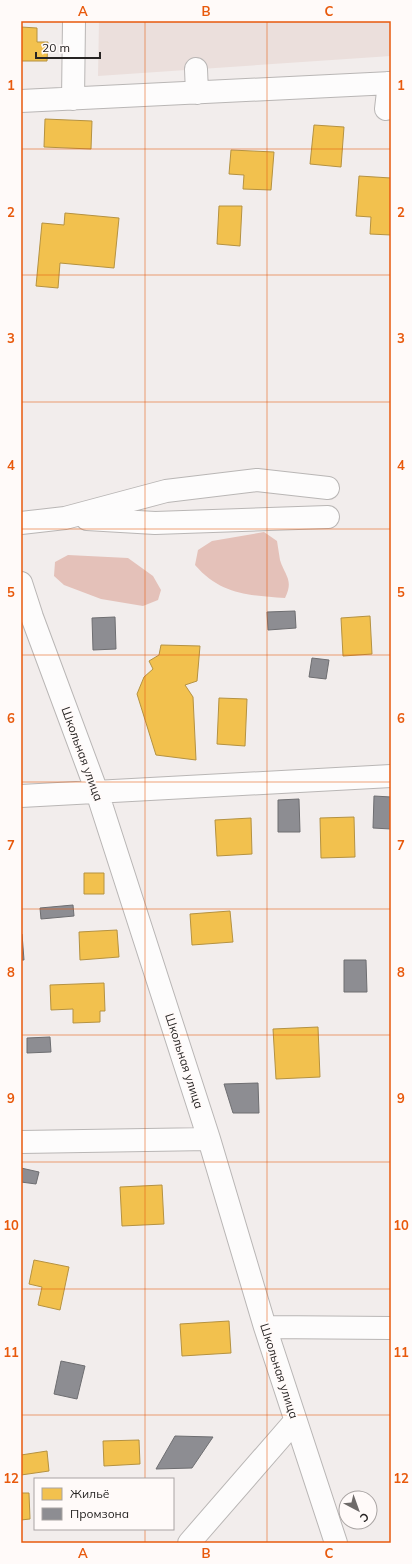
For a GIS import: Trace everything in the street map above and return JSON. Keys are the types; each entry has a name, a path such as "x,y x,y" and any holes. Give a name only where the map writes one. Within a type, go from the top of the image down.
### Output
{"street":[{"path":"73,99 74,21"},
{"path":"196,69 197,93"},
{"path":"21,101 197,93 226,101 390,83 386,109"},
{"path":"21,523 65,518 166,491 256,480 328,488"},
{"path":"65,518 155,523 328,517"},
{"name":"Школьная улица","path":"21,583 32,617 97,792 209,1139 265,1327 336,1543"},
{"path":"21,796 391,776"},
{"path":"21,1142 209,1139"},
{"path":"265,1327 391,1328"},
{"path":"189,1543 295,1421"}],"shaded area":[{"path":"99,21 391,21 391,56 98,76"},
{"path":"264,532 277,541 280,560 289,582 288,592 285,598 247,594 225,588 205,575 195,565 198,550 212,541"},
{"path":"68,555 128,558 153,576 161,590 158,600 143,606 101,599 64,585 54,576 55,562"}],"building: Жильё":[{"path":"21,27 37,28 37,42 48,42 47,61 21,61"},
{"path":"45,119 92,121 91,149 44,147"},
{"path":"314,125 344,127 341,167 310,164"},
{"path":"231,150 274,152 271,190 243,189 244,175 229,174"},
{"path":"359,176 391,178 391,235 370,234 371,217 356,216"},
{"path":"219,206 242,206 240,246 217,244"},
{"path":"65,213 119,218 114,268 60,263 58,288 36,286 42,223 64,225"},
{"path":"370,616 372,654 343,656 341,618"},
{"path":"161,645 200,646 197,681 185,685 193,697 196,760 156,755 137,694 144,677 153,669 149,661 159,655"},
{"path":"219,698 247,699 245,746 217,744"},
{"path":"354,817 355,857 321,858 320,818"},
{"path":"251,818 252,854 217,856 215,820"},
{"path":"84,873 104,873 104,894 84,894"},
{"path":"230,911 233,942 192,945 190,914"},
{"path":"117,930 119,957 80,960 79,932"},
{"path":"104,983 105,1011 100,1011 100,1022 73,1023 73,1009 51,1010 50,985"},
{"path":"318,1027 320,1077 276,1079 273,1029"},
{"path":"162,1185 164,1224 122,1226 120,1187"},
{"path":"34,1260 69,1267 60,1310 38,1305 42,1287 29,1284"},
{"path":"229,1321 231,1353 182,1356 180,1324"},
{"path":"139,1440 140,1464 104,1466 103,1441"},
{"path":"47,1451 49,1471 21,1475 21,1455"},
{"path":"21,1493 29,1493 30,1519 21,1520"}],"building: Промзона":[{"path":"295,611 296,628 268,630 267,612"},
{"path":"115,617 116,649 93,650 92,618"},
{"path":"312,658 329,660 326,679 309,677"},
{"path":"374,796 391,797 391,829 373,828"},
{"path":"299,799 300,832 278,832 278,800"},
{"path":"73,905 74,916 41,919 40,908"},
{"path":"22,934 24,960 21,960"},
{"path":"344,960 366,960 367,992 344,992"},
{"path":"50,1037 51,1052 27,1053 27,1038"},
{"path":"258,1083 259,1113 233,1113 224,1084"},
{"path":"21,1168 39,1172 36,1184 21,1182"},
{"path":"61,1361 85,1366 77,1399 54,1394"},
{"path":"175,1436 213,1437 192,1468 156,1469"}]}
